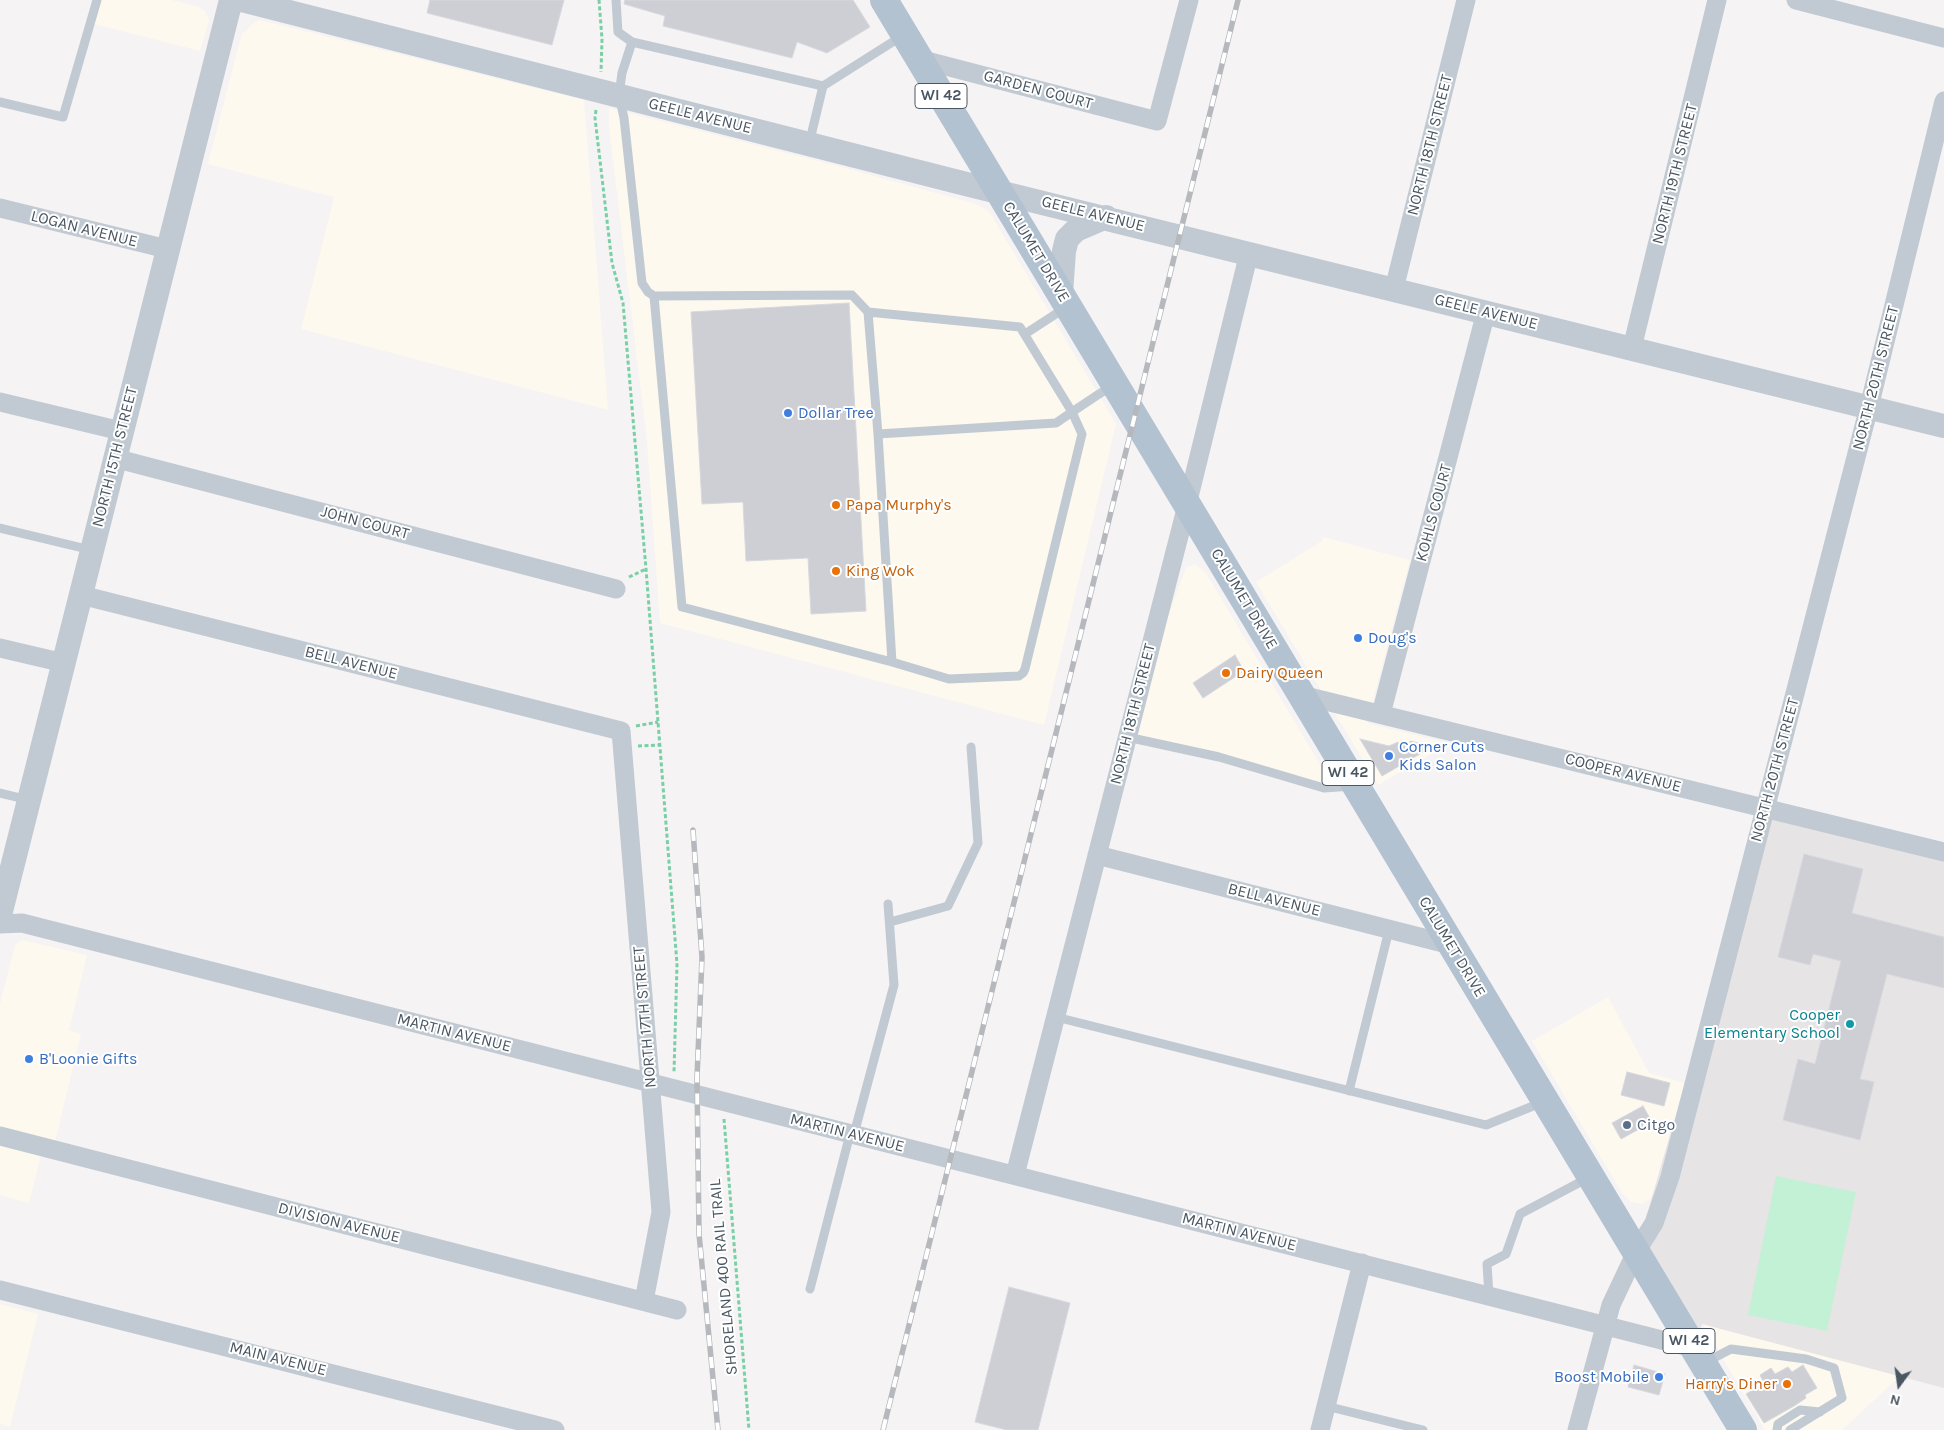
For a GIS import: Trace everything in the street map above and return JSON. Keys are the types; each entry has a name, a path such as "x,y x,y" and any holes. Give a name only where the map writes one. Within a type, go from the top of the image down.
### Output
{"main road":[{"name":"CALUMET DRIVE","path":"884,0 1743,1430"}],"street":[{"name":"NORTH 15TH STREET","path":"0,915 231,0"},
{"name":"GEELE AVENUE","path":"242,0 999,192 1944,426"},
{"name":"GARDEN COURT","path":"919,59 1157,121 1189,0"},
{"name":"NORTH 18TH STREET","path":"1394,289 1466,0"},
{"name":"NORTH 19TH STREET","path":"1632,348 1718,0"},
{"path":"1796,0 1944,38"},
{"name":"NORTH 20TH STREET","path":"1577,1430 1604,1325 1636,1252 1654,1223 1670,1177 1869,407 1944,101"},
{"name":"LOGAN AVENUE","path":"0,208 167,249"},
{"path":"1065,300 1064,251 1067,239 1076,230 1106,217"},
{"name":"NORTH 18TH STREET","path":"1015,1175 1187,504 1248,253"},
{"name":"KOHLS COURT","path":"1382,714 1486,312"},
{"path":"0,402 121,431"},
{"name":"JOHN COURT","path":"114,458 616,589"},
{"name":"BELL AVENUE","path":"81,595 621,731"},
{"path":"0,648 64,663"},
{"name":"COOPER AVENUE","path":"1301,695 1944,852"},
{"name":"NORTH 17TH STREET","path":"621,731 661,1212 644,1301"},
{"name":"BELL AVENUE","path":"1097,855 1451,946"},
{"name":"MARTIN AVENUE","path":"0,924 20,922 1604,1325 1698,1355"},
{"name":"DIVISION AVENUE","path":"0,1136 677,1310"},
{"path":"1320,1430 1362,1264"},
{"name":"MAIN AVENUE","path":"0,1290 555,1430"}],"lane":[{"path":"0,102 63,117 96,0"},
{"path":"616,0 618,32 632,42 823,86"},
{"path":"809,144 823,86 904,34"},
{"path":"632,42 622,73 609,93 624,118 642,284 654,296 682,607 892,662 949,679 1019,676 1023,673 1082,434 1072,412 1025,334 1017,326 868,312"},
{"path":"654,296 852,295 868,312 878,434 892,662"},
{"path":"1025,334 1065,300"},
{"path":"878,434 1056,423 1115,384"},
{"path":"0,528 92,550"},
{"path":"1127,737 1219,757 1324,788 1356,786"},
{"path":"890,922 948,906 978,843 971,748"},
{"path":"0,793 29,800"},
{"path":"810,1289 894,986 888,904"},
{"path":"1350,1091 1390,930"},
{"path":"1056,1017 1486,1125 1545,1101"},
{"path":"1489,1296 1487,1264 1506,1254 1520,1214 1590,1177"},
{"path":"1698,1355 1731,1349 1806,1359 1834,1368 1842,1398 1790,1430"},
{"path":"1326,1406 1423,1430"},
{"path":"1777,1430 1778,1424 1800,1410 1820,1412"}],"path":[{"path":"599,0 609,93 595,118 612,263 623,303 677,964 673,1077"},
{"name":"SHORELAND 400 RAIL TRAIL","path":"724,1122 749,1430"}],"shaded area":[{"path":"101,0 172,0 199,7 205,11 209,20 200,51 94,24"},
{"path":"260,20 584,100 608,410 301,329 334,197 208,164 242,33 254,22"},
{"path":"609,108 834,165 976,204 990,213 1116,424 1044,725 660,623 647,442 609,127"},
{"path":"1323,537 1410,560 1367,723 1440,741 1442,748 1378,785 1256,582 1322,541"},
{"path":"1195,564 1206,573 1328,778 1316,782 1212,751 1138,735 1167,619 1186,568"},
{"path":"1765,808 1944,852 1944,1388 1702,1324 1693,1348 1636,1252"},
{"path":"22,940 87,955 69,1030 81,1034 55,1142 45,1140 29,1203 0,1195 0,1004 15,945"},
{"path":"1608,997 1649,1073 1685,1083 1653,1193 1650,1199 1642,1204 1631,1202 1622,1193 1532,1041"},
{"path":"0,1304 38,1314 10,1427 0,1424"},
{"path":"1702,1323 1900,1376 1842,1430 1765,1430"}],"green space":[{"path":"1776,1176 1856,1192 1827,1331 1748,1315"}],"building":[{"path":"430,0 564,0 552,45 427,13"},
{"path":"625,0 853,0 870,27 827,53 797,42 792,58 663,26 665,16 624,4"},
{"path":"849,303 866,611 811,614 808,558 746,561 743,502 702,504 691,312"},
{"path":"1235,655 1244,671 1203,698 1193,683"},
{"path":"1360,739 1389,746 1398,742 1401,747 1411,741 1432,747 1382,776"},
{"name":"Cooper Elementary School","path":"1804,854 1863,869 1852,913 1944,937 1944,988 1887,974 1860,1079 1874,1082 1860,1140 1783,1120 1798,1059 1815,1064 1841,961 1813,954 1810,965 1778,957"},
{"path":"1627,1072 1670,1083 1664,1106 1621,1095"},
{"path":"1643,1106 1652,1122 1621,1139 1612,1123"},
{"path":"1009,1287 1070,1303 1038,1430 1007,1430 975,1422"},
{"path":"1634,1365 1665,1374 1659,1395 1628,1387"},
{"path":"1803,1365 1817,1388 1805,1395 1806,1398 1794,1406 1764,1423 1746,1394 1764,1383 1760,1375 1771,1368 1775,1374 1788,1367 1792,1372"}],"railway":[{"path":"883,1430 1238,0"},
{"path":"693,830 702,957 697,1078 699,1234 718,1430"}],"place":[{"name":"Dollar Tree","path":"788,413"},
{"name":"Papa Murphy's","path":"836,505"},
{"name":"King Wok","path":"836,571"},
{"name":"Doug's","path":"1358,638"},
{"name":"Dairy Queen","path":"1226,673"},
{"name":"Corner Cuts Kids Salon","path":"1389,756"},
{"name":"Cooper Elementary School","path":"1850,1024"},
{"name":"B'Loonie Gifts","path":"29,1059"},
{"name":"Citgo","path":"1627,1125"},
{"name":"Boost Mobile","path":"1659,1377"},
{"name":"Harry's Diner","path":"1787,1384"}]}
